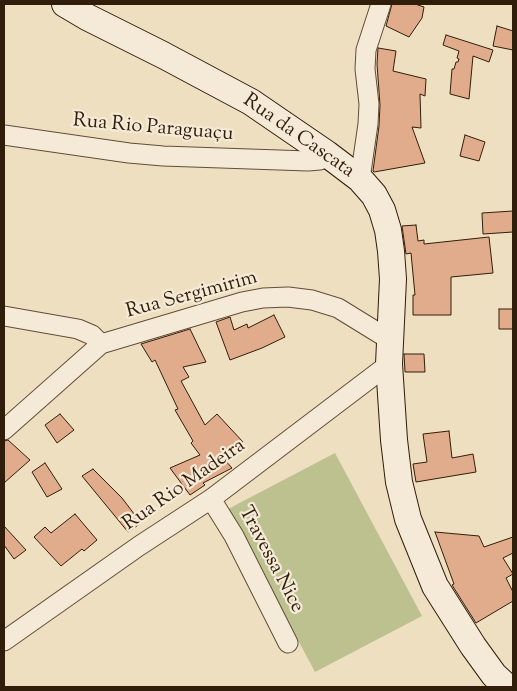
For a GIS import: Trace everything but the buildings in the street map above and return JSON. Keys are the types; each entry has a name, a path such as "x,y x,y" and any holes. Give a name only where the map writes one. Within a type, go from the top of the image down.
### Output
{"main road":[{"name":"Rua da Cascata","path":"65,4 87,17 164,54 251,102 327,154 360,180 374,195 382,210 388,230 393,279 389,352 394,440 399,482 408,519 435,586 494,675 506,687"}],"street":[{"path":"360,180 369,104 365,69 366,50 381,4"},
{"name":"Rua Rio Paraguaçu","path":"4,135 128,153 162,156 308,161 320,160 327,154"},
{"name":"Rua Sergimirim","path":"101,344 242,302 263,298 288,297 312,300 338,308 389,352"},
{"path":"4,316 78,329 92,335 101,344 4,430"},
{"name":"Rua Rio Madeira","path":"4,641 139,546 210,499 389,352"},
{"name":"Travessa Nice","path":"210,499 234,536 288,643"}],"green space":[{"path":"335,453 422,616 315,672 228,509"}]}
